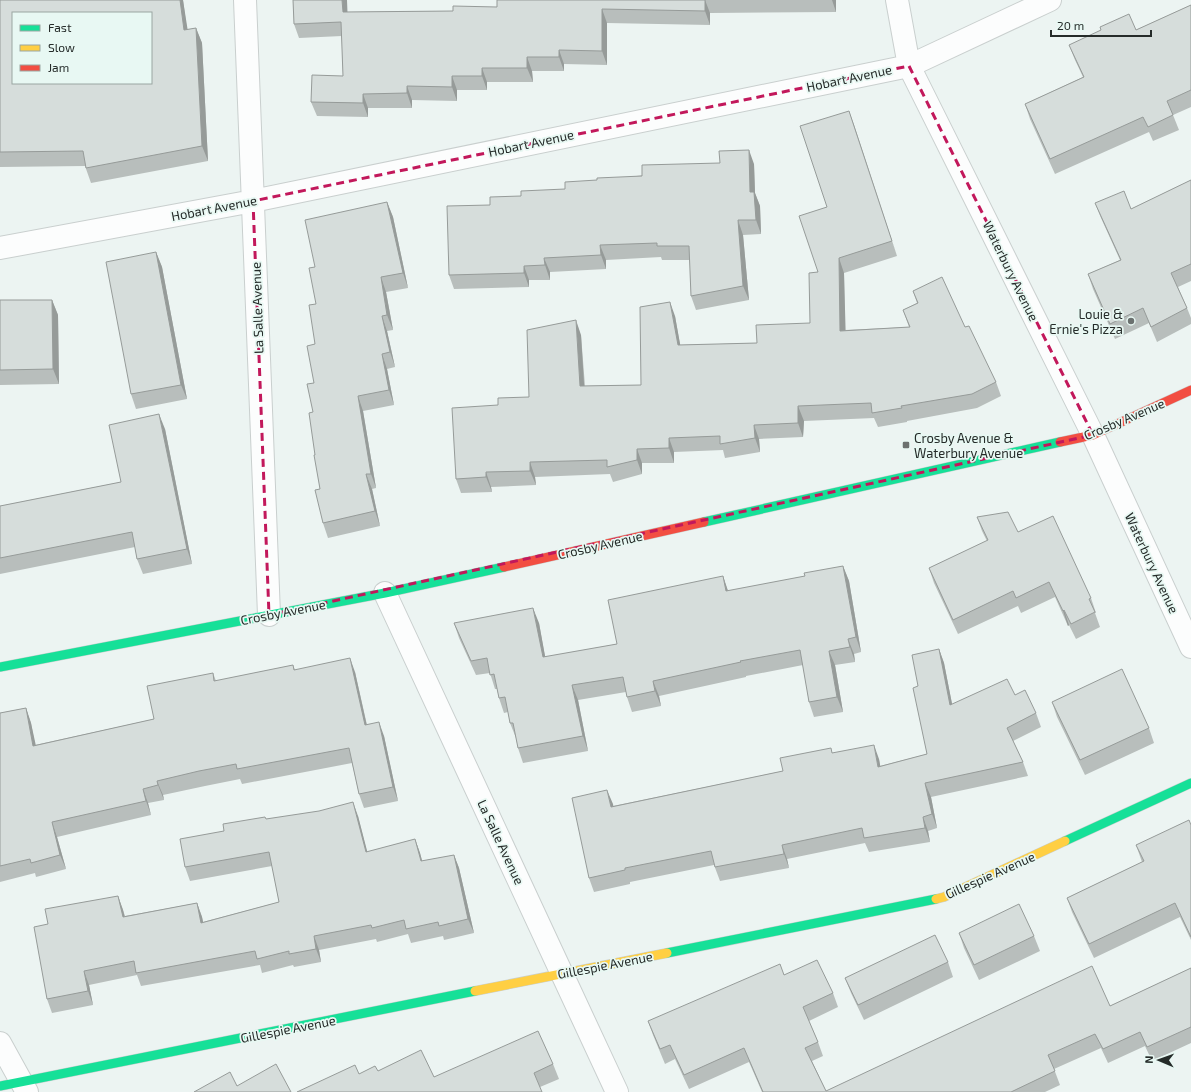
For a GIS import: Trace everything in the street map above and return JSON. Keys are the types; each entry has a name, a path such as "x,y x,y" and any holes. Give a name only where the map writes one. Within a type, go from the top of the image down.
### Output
{"street":[{"name":"La Salle Avenue","path":"245,0 269,615"},
{"name":"Waterbury Avenue","path":"897,0 909,66 1093,435 1191,647"},
{"name":"Hobart Avenue","path":"0,248 253,201 909,66 1050,0"},
{"name":"Crosby Avenue","path":"0,667 385,592 1093,435 1191,390"},
{"name":"La Salle Avenue","path":"385,592 617,1092"},
{"name":"Gillespie Avenue","path":"0,1086 25,1087 562,974 944,897 1191,783"},
{"path":"0,1042 25,1087"}],"highlighted area":[{"path":"909,66 1093,435 269,615 253,201"}],"building":[{"path":"0,0 180,0 184,30 196,28 202,146 86,168 83,151 0,152"},
{"path":"293,0 342,0 343,12 453,11 453,6 497,7 497,0 705,0 705,11 602,9 602,51 559,50 559,57 527,57 527,68 482,68 482,76 452,76 452,87 407,86 407,93 363,94 363,103 311,102 312,75 343,76 341,22 294,24"},
{"path":"1191,5 1191,90 1167,101 1173,115 1148,127 1143,117 1050,159 1025,104 1084,77 1069,45 1101,30 1100,27 1129,14 1136,30"},
{"path":"849,111 892,241 839,258 840,331 910,327 903,310 918,303 913,291 942,277 965,327 969,326 996,382 972,394 901,406 902,408 872,413 871,403 798,406 798,423 754,425 755,438 720,444 720,436 669,438 669,448 637,449 637,460 607,467 607,460 530,462 530,471 486,472 486,477 456,479 452,408 498,405 498,398 529,397 527,330 576,320 580,386 641,385 640,307 670,302 678,345 757,343 756,325 810,323 809,273 818,272 799,216 827,207 800,126"},
{"path":"749,150 750,192 754,192 756,220 738,220 743,286 691,296 689,246 657,246 657,243 600,245 601,255 544,258 545,265 524,266 524,273 449,275 447,206 490,205 490,197 521,196 521,191 565,189 565,182 597,180 597,178 642,176 642,165 720,163 719,151"},
{"path":"1191,180 1191,264 1171,273 1187,308 1151,327 1143,308 1110,324 1088,274 1121,260 1095,203 1124,191 1131,209"},
{"path":"387,202 403,273 381,277 387,315 382,316 390,352 382,354 389,390 358,396 371,474 366,474 375,511 323,523 315,490 320,489 309,413 313,412 307,384 314,383 307,346 315,344 309,305 316,304 309,268 315,267 305,220"},
{"path":"156,252 181,385 131,394 106,262"},
{"path":"0,300 52,300 53,369 0,370"},
{"path":"159,414 187,549 137,559 132,532 0,558 0,506 121,482 109,425"},
{"path":"1008,512 1018,532 1053,516 1091,598 1089,599 1095,612 1071,624 1049,582 1016,598 1013,591 953,620 929,568 988,540 977,517"},
{"path":"843,566 856,637 848,639 850,647 829,651 837,697 809,702 800,650 740,661 741,662 653,681 655,691 627,697 623,677 572,685 583,736 518,748 513,723 510,723 505,697 499,698 494,674 490,675 487,658 471,661 454,623 533,608 543,657 617,644 608,600 723,576 726,591 805,576 804,573"},
{"path":"939,649 950,705 1007,679 1015,695 1025,690 1036,713 1007,728 1023,762 925,783 932,814 923,817 925,828 864,838 862,828 782,845 784,854 715,867 711,851 625,868 625,870 589,878 572,798 607,790 611,807 783,771 780,758 831,748 832,753 874,745 878,767 927,754 913,688 918,686 912,655"},
{"path":"350,658 365,725 379,722 393,787 359,794 349,748 237,769 236,764 199,771 157,781 158,785 143,789 146,801 52,822 60,855 31,863 30,859 0,866 0,713 26,708 33,746 154,719 147,686 213,673 214,681 293,665 294,670"},
{"path":"1122,669 1149,728 1080,760 1052,702"},
{"path":"353,802 366,852 415,839 421,861 454,855 468,919 439,926 438,922 406,929 404,920 372,928 371,925 314,936 316,949 289,954 289,951 257,959 255,951 136,973 134,961 84,971 88,991 47,999 34,927 48,924 45,909 118,896 123,917 197,903 201,923 279,902 269,852 185,867 180,839 224,831 223,824 265,817 266,819 319,811"},
{"path":"1189,820 1191,825 1191,937 1175,903 1089,944 1067,898 1144,861 1136,845"},
{"path":"1019,904 1034,936 974,965 959,933"},
{"path":"935,935 948,962 858,1005 845,978"},
{"path":"817,960 833,993 803,1007 818,1042 805,1048 826,1091 1092,966 1110,1006 1191,968 1191,1027 1147,1047 1140,1032 1103,1049 1095,1034 1048,1055 1055,1071 1011,1092 763,1092 744,1048 684,1075 670,1045 660,1049 648,1021 780,964 784,975"},
{"path":"538,1031 553,1064 534,1073 542,1092 297,1092 355,1065 359,1074 375,1066 378,1071 421,1050 434,1077"},
{"path":"276,1064 291,1092 194,1092 230,1072 237,1086"}],"traffic: fast":[{"path":"704,522 1060,442"},
{"path":"0,667 385,593 504,567"},
{"path":"1065,841 1191,783"},
{"path":"667,953 936,899"},
{"path":"0,1086 475,991"}],"traffic: slow":[{"path":"936,899 944,897 1065,841"},
{"path":"475,991 667,953"}],"traffic: jam":[{"path":"1060,442 1093,435 1191,390"},
{"path":"504,567 704,522"}],"place":[{"name":"Louie & Ernie's Pizza","path":"1131,321"},
{"name":"Crosby Avenue & Waterbury Avenue","path":"906,445"}]}
